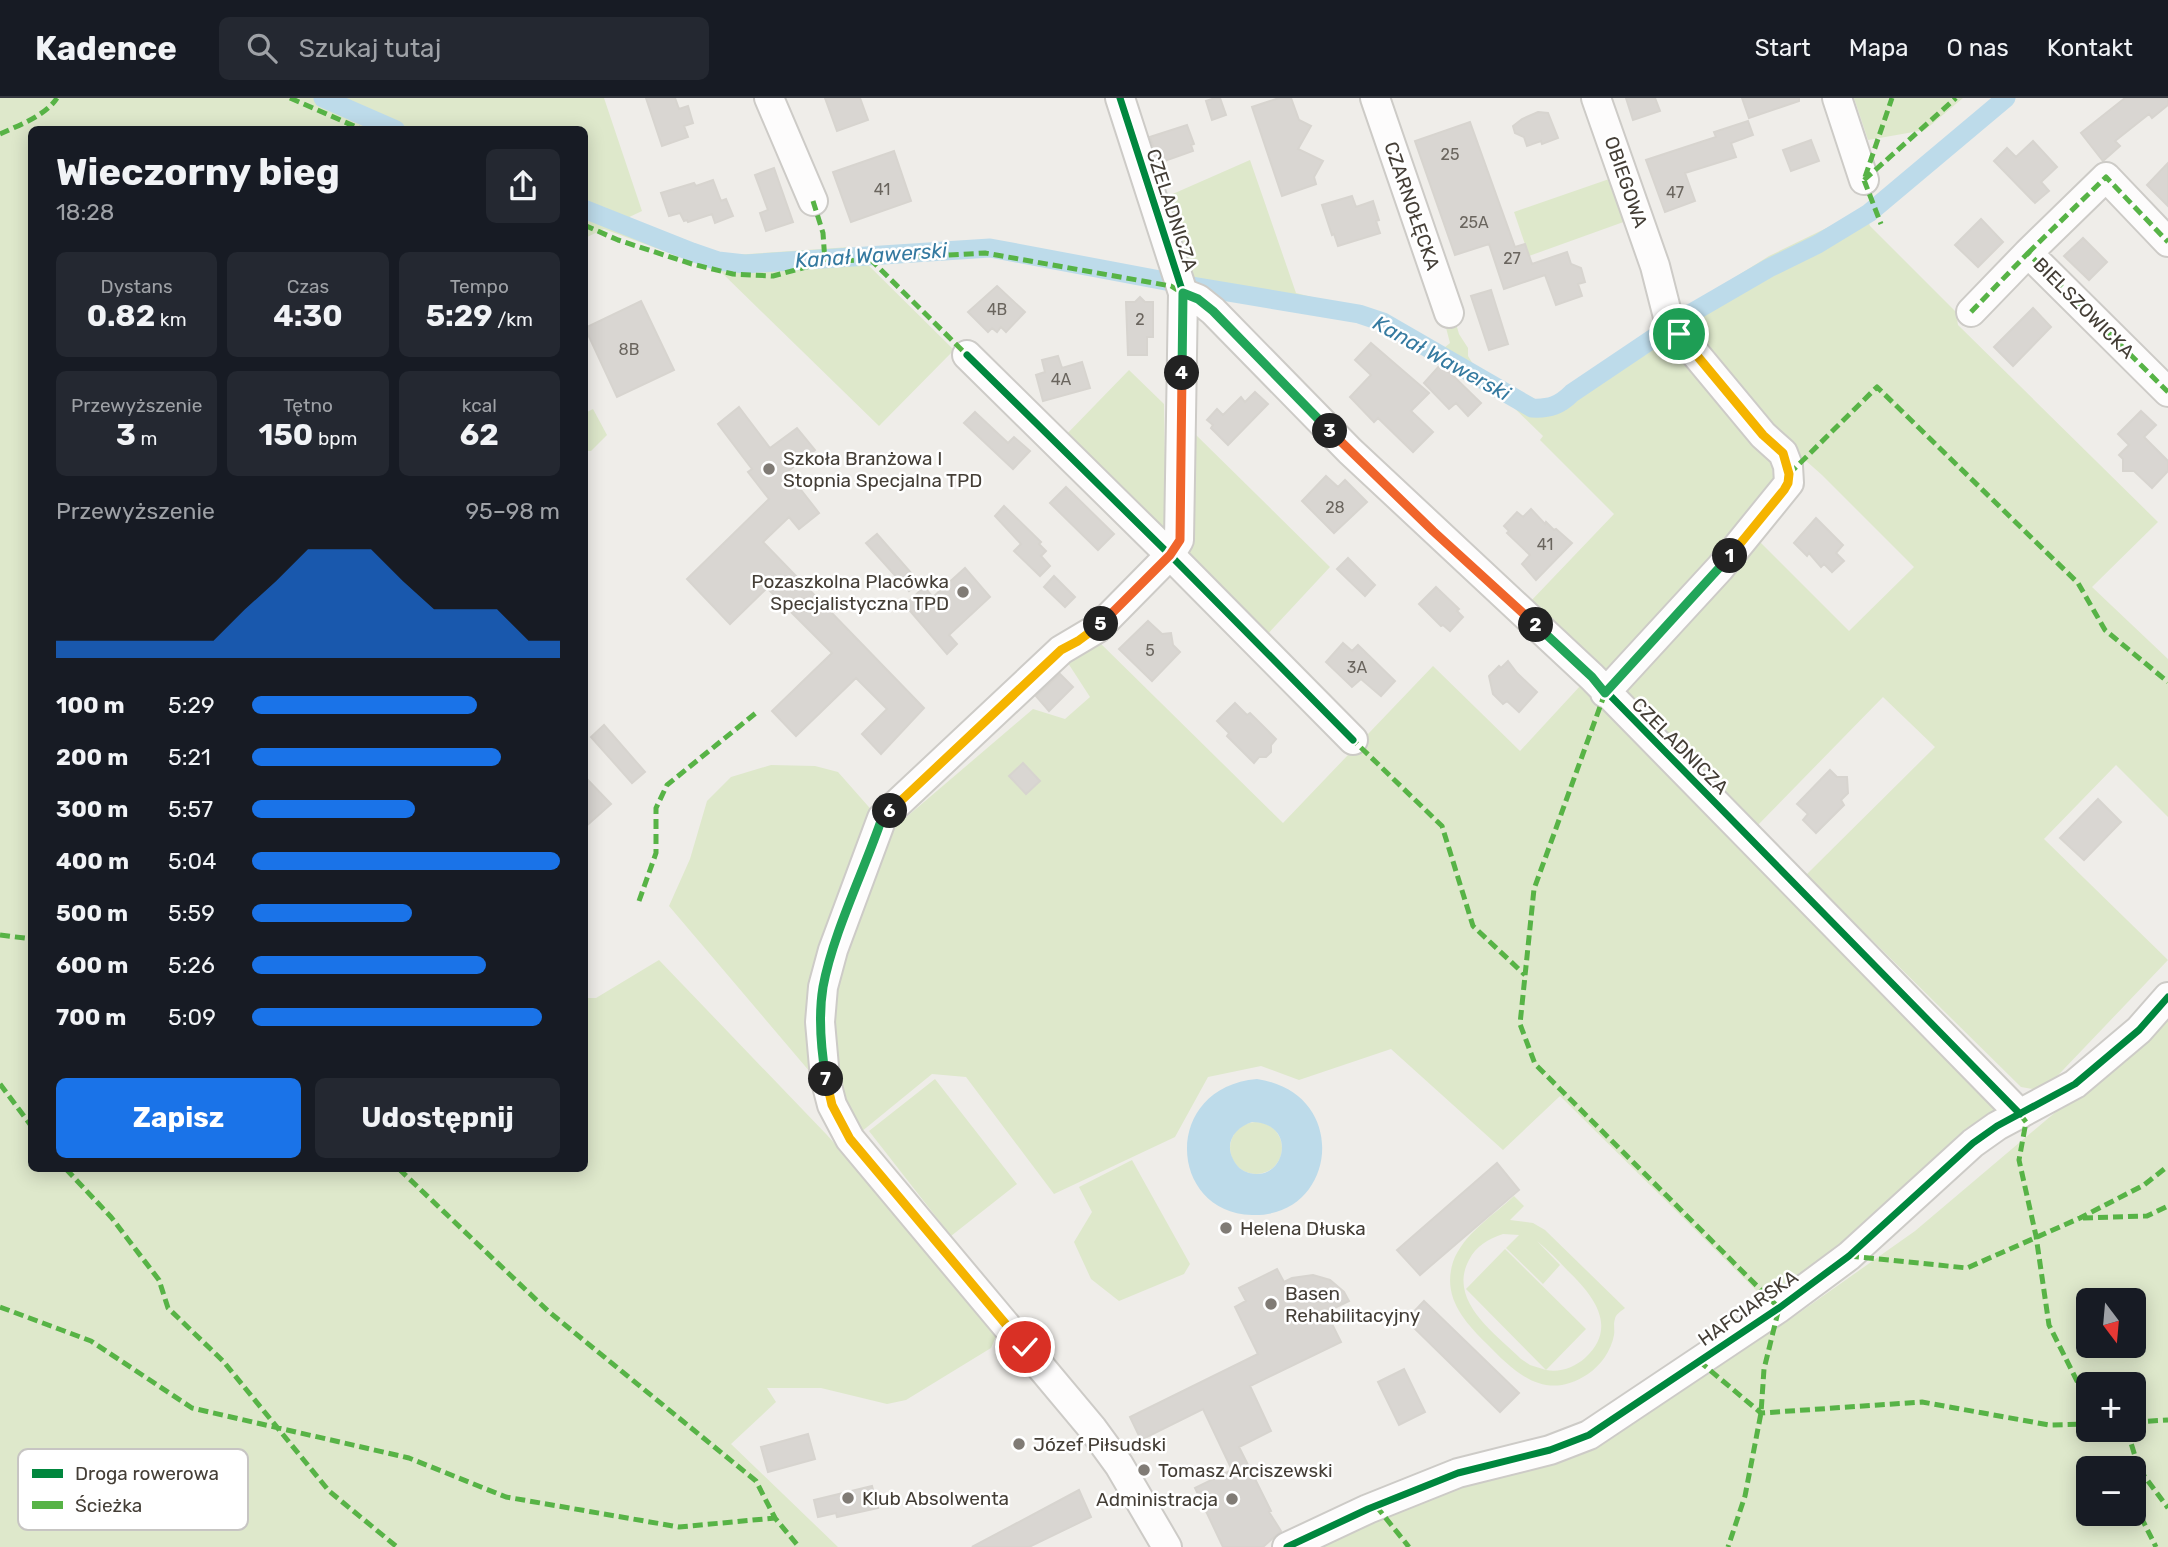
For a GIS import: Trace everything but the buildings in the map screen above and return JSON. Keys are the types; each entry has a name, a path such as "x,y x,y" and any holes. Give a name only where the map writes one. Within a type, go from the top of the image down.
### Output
{"street":[{"name":"CZELADNICZA","path":"1120,98 1180,285 1213,311 1350,452 1592,677 2020,1114"},
{"name":"CZARNOŁĘCKA","path":"1375,98 1449,313"},
{"name":"OBIEGOWA","path":"1597,98 1673,326 1763,435 1783,453 1788,466 1788,483 1720,568 1605,693"},
{"path":"1837,98 1864,180"},
{"path":"771,103 813,201"},
{"path":"2028,253 2106,177 2168,242"},
{"name":"BIELSZOWICKA","path":"1971,312 2028,253 2168,392"},
{"path":"1167,1547 1119,1465 1092,1428 850,1139 832,1105 821,1049 820,1022 823,987 833,950 882,818 1061,650 1098,628 1170,555 1180,540 1180,285"},
{"path":"967,355 1353,740"},
{"name":"HAFCIARSKA","path":"1287,1547 1368,1509 1458,1473 1550,1450 1589,1435 1779,1308 1849,1256 1973,1143 2075,1084 2139,1030 2168,996"}],"green space":[{"path":"0,98 604,98 642,211 625,219 677,242 733,255 850,247 954,350 879,426 721,272 604,229 588,237 588,126 28,126 28,1172 588,1172 588,998 596,998 659,960 827,1135 999,1329 991,1348 906,1400 887,1404 821,1388 767,1388 776,1402 731,1444 838,1547 0,1547"},
{"path":"1854,98 1963,98 1925,130 1868,140"},
{"path":"1250,160 1296,293 1387,316 1444,348 1450,343 1444,320 1454,317 1459,334 1468,348 1468,356 1476,369 1541,402 1551,401 1567,392 1664,322 1765,452 1772,467 1774,486 1753,513 1602,675 1529,603 1614,514 1540,440 1543,436 1503,397 1369,324 1213,294 1199,278 1185,276 1159,200"},
{"path":"1615,177 1629,220 1529,256 1514,212"},
{"path":"1863,206 1870,226 1956,312 1958,325 2158,522 2092,587 2168,659 2168,817 2116,765 2044,839 2168,960 2043,1091 2021,1087 1806,875 1935,747 1883,697 1757,826 1618,691 1757,539 1849,631 1914,567 1796,452 1675,315 1769,256 1843,220"},
{"path":"996,241 1167,273 1167,287 984,256 879,262 864,247"},
{"path":"1129,370 1164,404 1166,530 1161,536 1062,439"},
{"path":"593,409 607,435 591,451 588,451 588,412"},
{"path":"1194,433 1330,567 1265,637 1182,557 1193,545"},
{"path":"1095,638 1283,823 1433,666 1520,751 1581,685 1998,1109 1942,1164 1859,1235 1767,1301 1560,1096 1503,1150 1391,1049 1299,1080 1261,1066 1208,1077 1175,1137 1054,1194 966,1077 932,1074 861,1132 669,906 690,859 707,801 731,777 771,765 815,766 838,772 890,831 1033,709 1065,719 1090,697 1068,663"},
{"path":"2168,1017 2168,1547 1319,1547 1463,1477 1697,1379 1789,1320 1915,1231"},
{"path":"935,1079 1017,1184 951,1236 869,1131"},
{"path":"1256,1122 1266,1124 1274,1130 1280,1138 1280,1158 1274,1166 1266,1172 1256,1174 1246,1172 1238,1166 1232,1158 1230,1148 1232,1138 1238,1130 1246,1124"},
{"path":"1132,1160 1190,1264 1184,1274 1119,1301 1091,1279 1074,1242 1092,1212 1079,1187"},
{"path":"1514,1196 1524,1206 1510,1220 1533,1223 1545,1230 1625,1308 1615,1318 1613,1341 1605,1357 1588,1374 1573,1382 1545,1385 1521,1374 1470,1326 1457,1308 1453,1297 1450,1275 1458,1252 1471,1234","holes":["1503,1234 1519,1235 1506,1248 1543,1284 1560,1265 1537,1241 1586,1290 1599,1312 1600,1335 1585,1358 1557,1371 1530,1365 1477,1316 1464,1289 1464,1275 1472,1255 1483,1244"]},
{"path":"1505,1249 1586,1329 1546,1370 1466,1289"}],"water":[{"path":"1257,1079 1288,1089 1308,1107 1320,1129 1322,1153 1316,1177 1302,1197 1281,1211 1252,1215 1224,1209 1204,1194 1191,1173 1187,1149 1191,1125 1204,1103 1226,1087","holes":["1252,1122 1267,1125 1276,1132 1281,1141 1282,1152 1278,1162 1261,1174 1246,1172 1234,1162 1230,1147 1233,1136"]}],"waterway":[{"name":"Kanał Wawerski","path":"323,98 387,126"},
{"name":"Kanał Wawerski","path":"588,211 718,261 745,264 990,248 1359,314 1383,322 1532,408 1544,408 1563,401 1688,315 1869,213 2006,98"}],"marked path":[{"path":"0,134 39,115 57,98"},
{"path":"290,98 354,126"},
{"path":"1865,177 1892,98"},
{"path":"1864,180 1956,98"},
{"path":"2028,253 2106,177 2168,242"},
{"path":"1864,180 1881,224"},
{"path":"813,201 823,233 825,262"},
{"path":"588,227 618,240 733,274 773,276 825,262 985,253 1171,286 1182,293"},
{"path":"1971,312 2028,253 2168,392"},
{"path":"870,259 970,358"},
{"path":"1789,474 1877,387 2078,583 2105,630 2168,682"},
{"path":"1605,693 1534,889 1520,1024 1535,1064 1779,1308 1764,1369 1761,1413 1745,1496 1728,1547"},
{"path":"639,901 656,853 656,808 667,785 757,712"},
{"path":"1350,737 1442,826 1473,926 1525,975"},
{"path":"0,935 28,938"},
{"path":"0,1084 28,1122"},
{"path":"2020,1114 2026,1122 2019,1160 2036,1236 2049,1325 2076,1379"},
{"path":"1849,1256 1967,1268 2080,1218 2144,1185 2168,1166"},
{"path":"69,1172 111,1217 159,1280 168,1308 223,1361 329,1491 397,1547"},
{"path":"402,1172 548,1311 756,1481 775,1518 799,1547"},
{"path":"2083,1218 2147,1216 2168,1206"},
{"path":"0,1307 91,1341 192,1408 409,1458 506,1497 679,1527 775,1518"},
{"path":"1699,1361 1761,1413 1922,1402 2049,1425 2076,1424"},
{"path":"2146,1421 2168,1420"},
{"path":"2131,1442 2139,1469 2135,1505 2156,1547"},
{"path":"2146,1478 2168,1508"},
{"path":"1376,1506 1409,1547"}],"cycle path":[{"path":"1120,98 1183,293 1198,299 1213,311 1350,451 1592,677 2020,1114"},
{"path":"967,355 1353,740"},
{"path":"1287,1547 1368,1509 1458,1473 1550,1450 1589,1435 1779,1308 1849,1256 1973,1143 1997,1126 2075,1084 2139,1030 2168,997"}],"place":[{"name":"Szkoła Branżowa I Stopnia Specjalna TPD","path":"769,469"},
{"name":"Pozaszkolna Placówka Specjalistyczna TPD","path":"963,592"},
{"name":"Helena Dłuska","path":"1226,1228"},
{"name":"Basen Rehabilitacyjny","path":"1271,1304"},
{"name":"Józef Piłsudski","path":"1019,1444"},
{"name":"Tomasz Arciszewski","path":"1144,1470"},
{"name":"Klub Absolwenta","path":"848,1498"},
{"name":"Administracja","path":"1232,1499"}],"route":[{"path":"1025,1347 850,1139 840,1123 825,1078 821,1049 823,987 833,950 882,818 1061,650 1098,628 1170,555 1180,540 1183,293 1198,299 1213,311 1350,452 1592,677 1605,693 1720,568 1788,483 1788,466 1783,453 1763,435 1679,334"}]}
